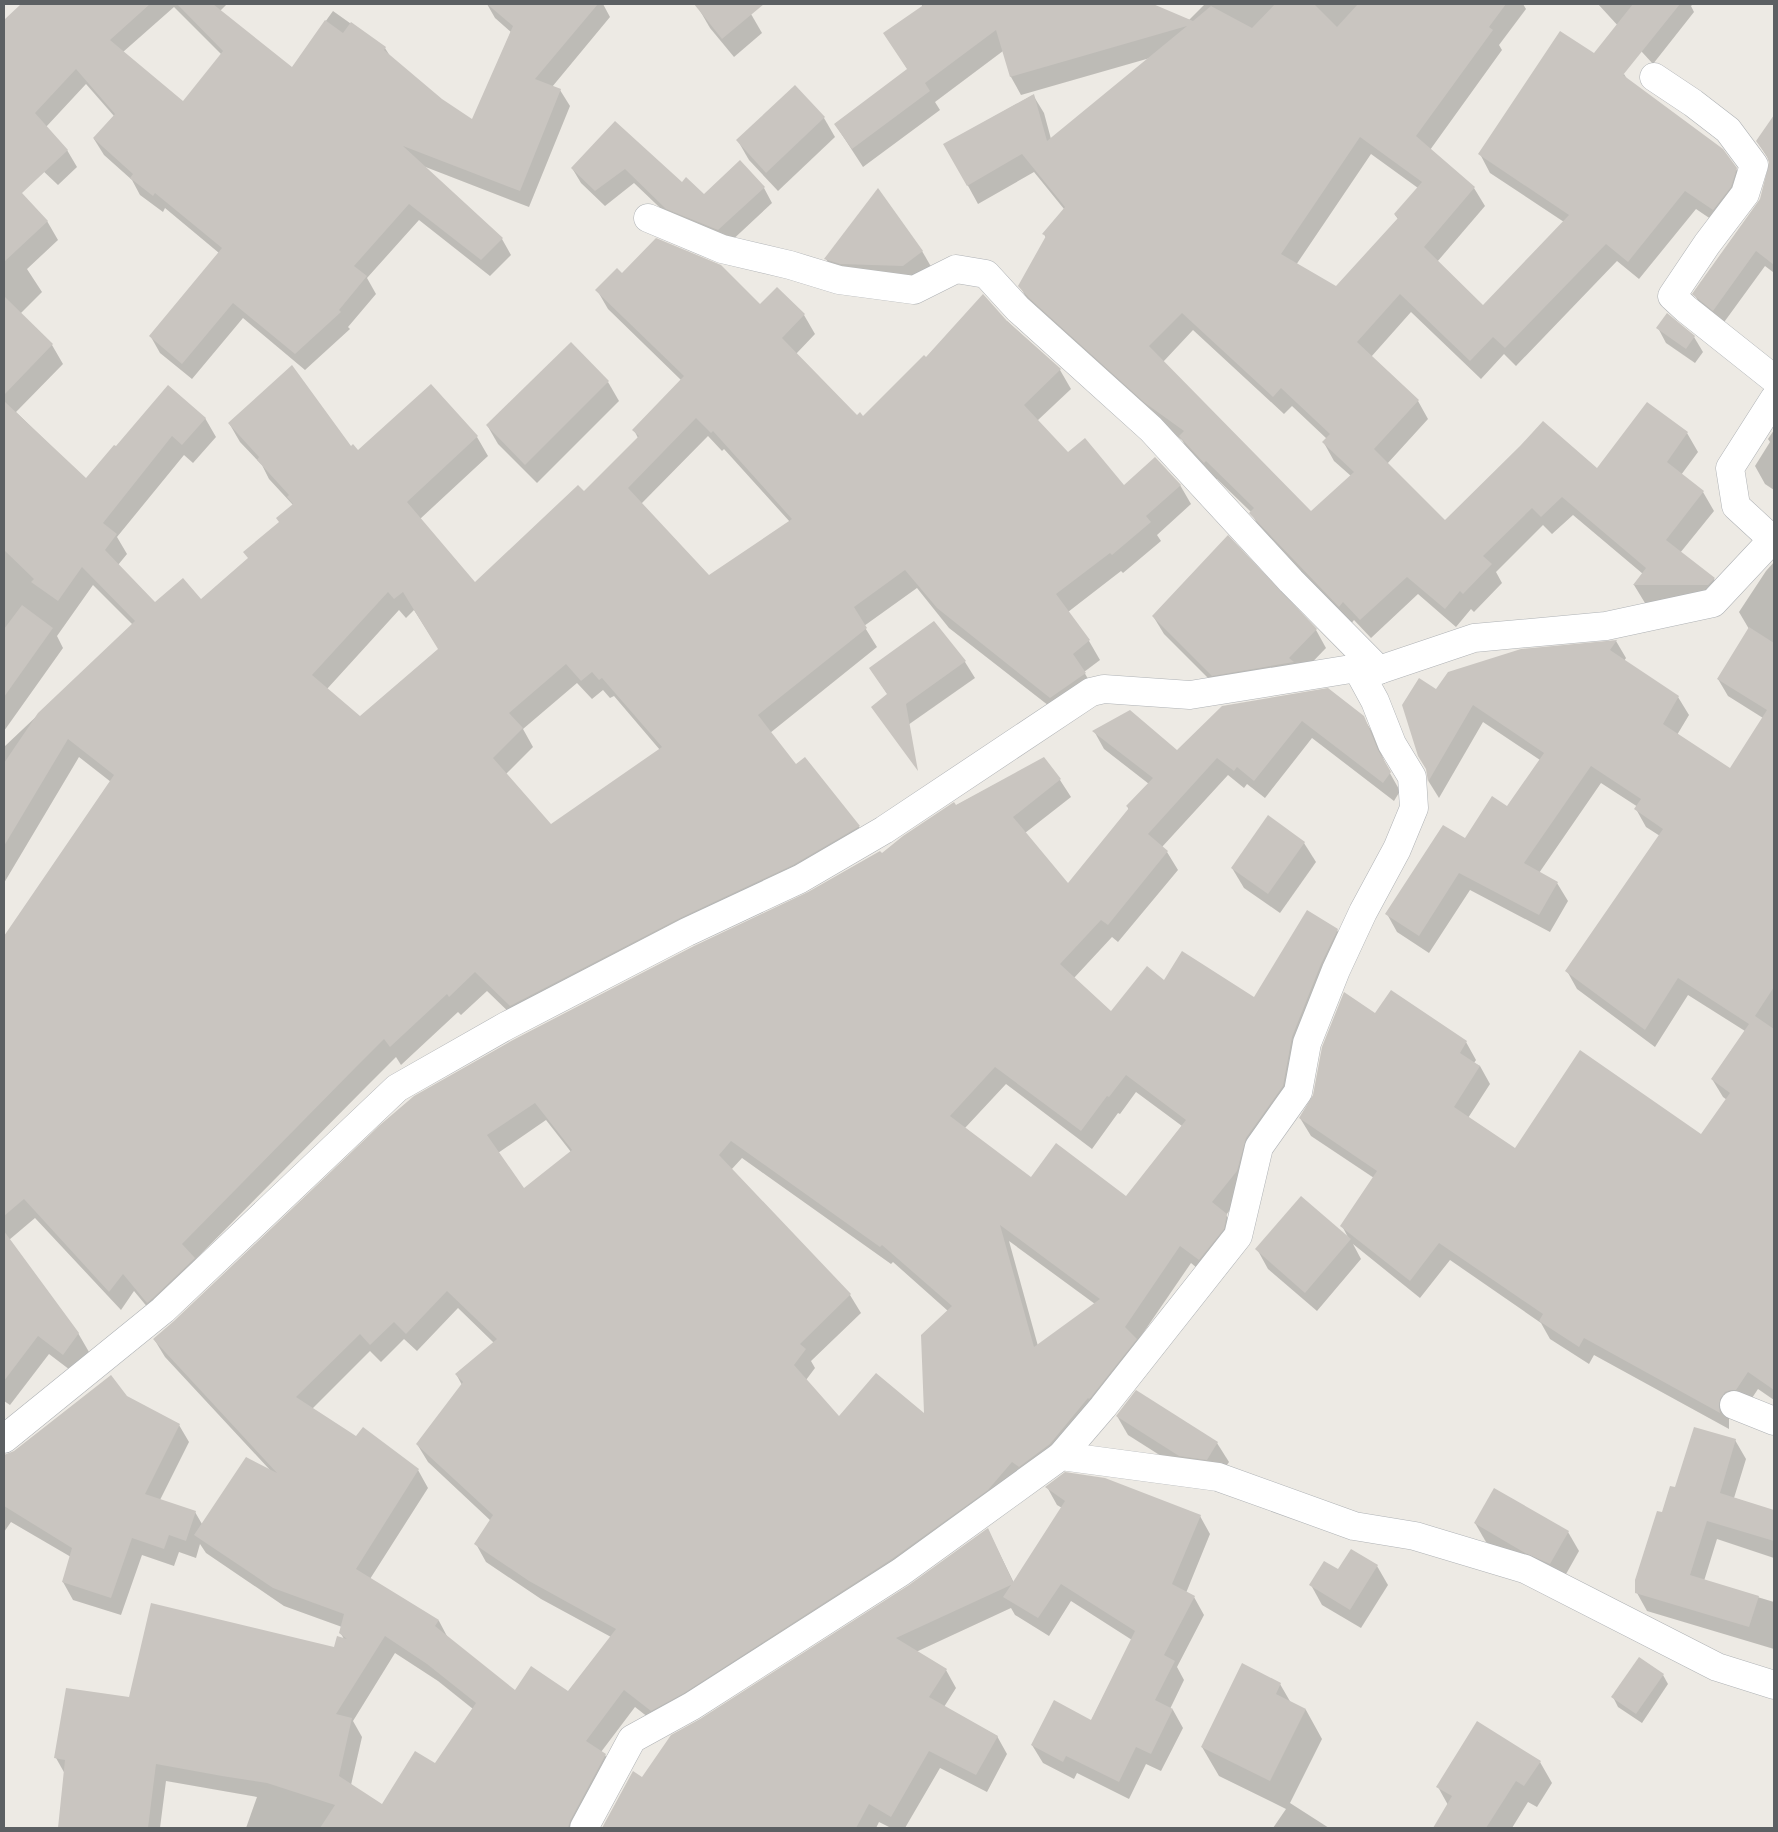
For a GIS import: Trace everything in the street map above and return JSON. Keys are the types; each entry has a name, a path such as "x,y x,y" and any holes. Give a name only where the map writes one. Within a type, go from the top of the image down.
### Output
{"street":[{"path":"1654,77 1693,103 1728,130 1754,165 1745,194 1707,244 1672,296 1774,379"},
{"path":"584,1828 632,1739 692,1706 901,1572 1061,1456 1103,1407 1238,1236 1259,1147 1298,1092 1307,1043 1336,970 1363,912 1397,849 1414,808 1412,777 1392,744 1374,701 1368,669 1291,581 1150,429 1018,310 986,274 956,269 914,290 840,280 790,265 722,249 648,218"},
{"path":"4,1439 163,1310 398,1088 506,1026 687,932 800,879 884,830 1091,692 1104,689 1190,695 1368,669 1474,638 1606,626 1713,603 1773,541 1736,506 1730,468 1774,399"},
{"path":"1734,1405 1774,1421"},
{"path":"1061,1456 1218,1477 1354,1526 1415,1536 1526,1569 1717,1667 1774,1685"}],"building":[{"path":"21,4 150,4 110,40 183,101 223,51 177,4 213,4 292,67 325,20 343,33 351,22 386,47 384,50 442,99 472,119 513,26 487,4 598,4 535,79 561,89 520,191 403,146 503,238 481,260 409,204 354,266 367,276 339,310 341,312 295,354 233,303 182,364 149,336 222,248 155,193 153,196 130,178 133,174 93,138 115,114 76,69 35,113 68,150 22,193 48,221 4,262 4,20"},
{"path":"694,4 764,4 722,39"},
{"path":"925,4 1153,4 1193,21 1211,6 1252,28 1275,4 1314,4 1337,27 1358,4 1506,4 1489,27 1493,30 1416,136 1475,187 1424,247 1483,305 1569,215 1478,154 1560,31 1594,53 1633,4 1680,4 1623,75 1723,149 1737,168 1731,187 1713,210 1685,191 1628,262 1606,244 1505,348 1493,337 1470,361 1400,294 1357,342 1419,400 1374,449 1445,520 1543,421 1597,468 1647,402 1688,432 1667,462 1704,491 1666,540 1715,578 1708,585 1633,585 1646,568 1562,497 1541,517 1532,508 1483,556 1492,564 1463,594 1460,591 1445,609 1407,577 1360,620 1343,602 1339,607 1249,513 1254,508 1206,461 1204,463 1179,436 1184,431 1145,403 1018,286 1046,236 1042,234 1065,207 1022,154 967,186 943,144 1034,94 1047,141 1187,26 1010,77 996,30 925,83 930,91 852,149 834,124 907,69 883,33","holes":["1360,137 1422,182 1394,214 1398,218 1336,286 1281,254","1182,313 1273,397 1281,388 1330,434 1322,442 1354,472 1311,511 1149,346"]},
{"path":"795,85 825,117 766,173 736,140"},
{"path":"1774,115 1774,265 1756,251 1713,311 1692,294 1760,199 1769,163 1767,156 1756,141"},
{"path":"615,121 682,182 686,177 704,194 740,160 765,187 718,230 666,209 625,169 595,191 571,168"},
{"path":"878,188 923,251 903,266 840,264 824,259"},
{"path":"656,238 721,265 760,304 777,287 805,314 782,338 857,415 860,412 863,416 924,355 926,357 983,294 1007,321 1061,369 1024,405 1068,452 1085,438 1124,485 1155,457 1181,485 1146,516 1151,522 1112,555 1110,553 1056,594 1090,640 1073,654 1086,673 1050,698 937,608 905,570 854,607 867,628 758,715 796,764 805,757 860,826 793,865 680,918 510,1006 475,972 449,997 447,994 390,1047 384,1039 356,1067 182,1244 195,1258 153,1298 147,1303 123,1274 109,1292 24,1199 4,1216 4,936 114,775 68,739 4,846 4,763 38,713 135,621 82,567 58,601 31,582 34,579 4,550 4,401 86,478 168,385 206,418 182,445 172,436 103,523 117,534 105,550 155,602 183,578 201,599 248,558 243,552 279,522 276,518 293,504 287,497 289,495 257,460 259,457 228,423 292,365 351,446 353,444 358,450 431,384 478,436 407,502 475,582 578,485 584,491 639,436 632,430 684,376 595,290 617,268 622,273","holes":["696,418 711,433 713,431 792,519 709,575 628,488","388,592 394,599 403,592 438,649 360,716 312,675","566,664 581,681 592,672 599,680 602,678 662,747 551,824 493,758 523,728 509,713"]},
{"path":"4,296 53,344 4,395"},
{"path":"1667,313 1695,336 1686,349 1656,328"},
{"path":"571,342 609,381 525,465 486,425"},
{"path":"1228,535 1317,629 1289,658 1294,662 1212,676 1152,616"},
{"path":"22,605 53,628 4,697 4,629"},
{"path":"934,621 966,661 906,704 918,771 871,707 887,694 869,668"},
{"path":"1749,627 1774,643 1774,987 1755,1016 1774,1029 1774,1390 1748,1372 1736,1390 1725,1392 1720,1399 1720,1413 1584,1338 1579,1347 1539,1321 1543,1314 1439,1243 1410,1281 1340,1226 1377,1171 1299,1118 1313,1095 1322,1047 1344,992 1375,1013 1391,990 1467,1041 1460,1053 1480,1066 1454,1107 1515,1148 1580,1050 1701,1134 1730,1093 1711,1079 1749,1024 1678,978 1645,1030 1565,971 1663,829 1634,809 1641,799 1591,766 1524,863 1558,882 1539,915 1459,873 1419,936 1385,914 1443,825 1465,838 1492,796 1507,806 1544,753 1473,705 1428,782 1426,769 1418,756 1402,705 1419,678 1436,689 1448,672 1521,649 1617,640 1610,650 1679,696 1663,724 1730,768 1767,710 1717,679"},
{"path":"1328,688 1364,716 1378,750 1391,772 1383,783 1302,721 1254,781 1237,767 1234,771 1217,758 1148,834 1168,851 1108,925 1101,920 1060,964 1111,1011 1147,966 1164,980 1182,951 1254,997 1307,910 1338,929 1321,964 1292,1037 1283,1086 1246,1138 1237,1171 1212,1202 1227,1214 1224,1229 1199,1260 1180,1246 1125,1327 1137,1339 1091,1397 1088,1398 1050,1444 1019,1467 1012,1462 988,1490 892,1559 684,1693 651,1711 624,1690 586,1741 606,1754 568,1828 320,1828 335,1805 267,1783 156,1764 148,1828 58,1828 65,1760 54,1758 66,1688 129,1697 151,1603 334,1647 337,1636 347,1639 339,1633 344,1614 273,1588 194,1535 246,1457 277,1473 153,1339 380,1125 414,1096 513,1040 694,946 808,892 880,851 882,853 903,836 954,802 956,805 1044,757 1061,779 1013,817 1068,883 1129,808 1126,806 1153,778 1092,731 1130,710 1177,750 1222,706","holes":["995,1067 1081,1131 1107,1096 1109,1097 1126,1075 1186,1120 1126,1196 1056,1143 1031,1177 950,1116","535,1103 572,1150 524,1188 487,1135","731,1141 880,1247 882,1245 952,1306 921,1335 924,1413 876,1373 839,1416 794,1365 806,1349 800,1344 851,1294 719,1155","1000,1225 1100,1299 1034,1347","447,1291 497,1339 455,1374 463,1382 416,1444 493,1515 474,1544 529,1581 616,1629 568,1691 531,1666 515,1690 435,1626 439,1620 356,1569 419,1469 363,1427 356,1436 296,1397 360,1334 370,1345 394,1322 406,1334","385,1636 427,1664 476,1703 435,1763 415,1751 382,1804 339,1776 352,1718 336,1714"]},
{"path":"1268,815 1305,842 1268,894 1231,868"},
{"path":"1301,1196 1351,1239 1305,1293 1255,1249"},
{"path":"4,1231 79,1333 63,1355 38,1336 4,1381"},
{"path":"111,1375 127,1396 180,1424 145,1494 196,1511 186,1541 169,1535 164,1549 132,1538 111,1598 62,1582 72,1548 4,1506 4,1455 14,1451"},
{"path":"1136,1390 1218,1442 1207,1460 1179,1456 1116,1416"},
{"path":"1694,1427 1736,1439 1720,1493 1774,1510 1774,1541 1707,1521 1690,1575 1759,1596 1749,1627 1635,1593 1635,1580 1657,1511 1662,1512 1670,1486 1675,1487"},
{"path":"1065,1472 1105,1478 1201,1515 1172,1584 1195,1596 1164,1655 1175,1661 1155,1700 1173,1709 1151,1754 1136,1747 1119,1782 1066,1756 1063,1762 1031,1745 1054,1700 1091,1720 1135,1631 1061,1584 1038,1618 1003,1597 1011,1585 896,1638 947,1669 929,1697 998,1736 976,1775 929,1751 891,1817 869,1804 856,1828 602,1828 633,1771 642,1777 671,1735 700,1719 909,1585 988,1528 1013,1582 1065,1501 1045,1487"},
{"path":"1494,1488 1569,1531 1550,1564 1525,1553 1474,1523"},
{"path":"1351,1549 1378,1565 1350,1610 1309,1585 1324,1561 1338,1569"},
{"path":"1639,1657 1664,1674 1636,1714 1611,1697"},
{"path":"1242,1663 1281,1683 1276,1694 1306,1709 1270,1781 1201,1747"},
{"path":"1477,1721 1541,1761 1524,1786 1516,1781 1486,1828 1433,1828 1452,1796 1436,1787"}]}
